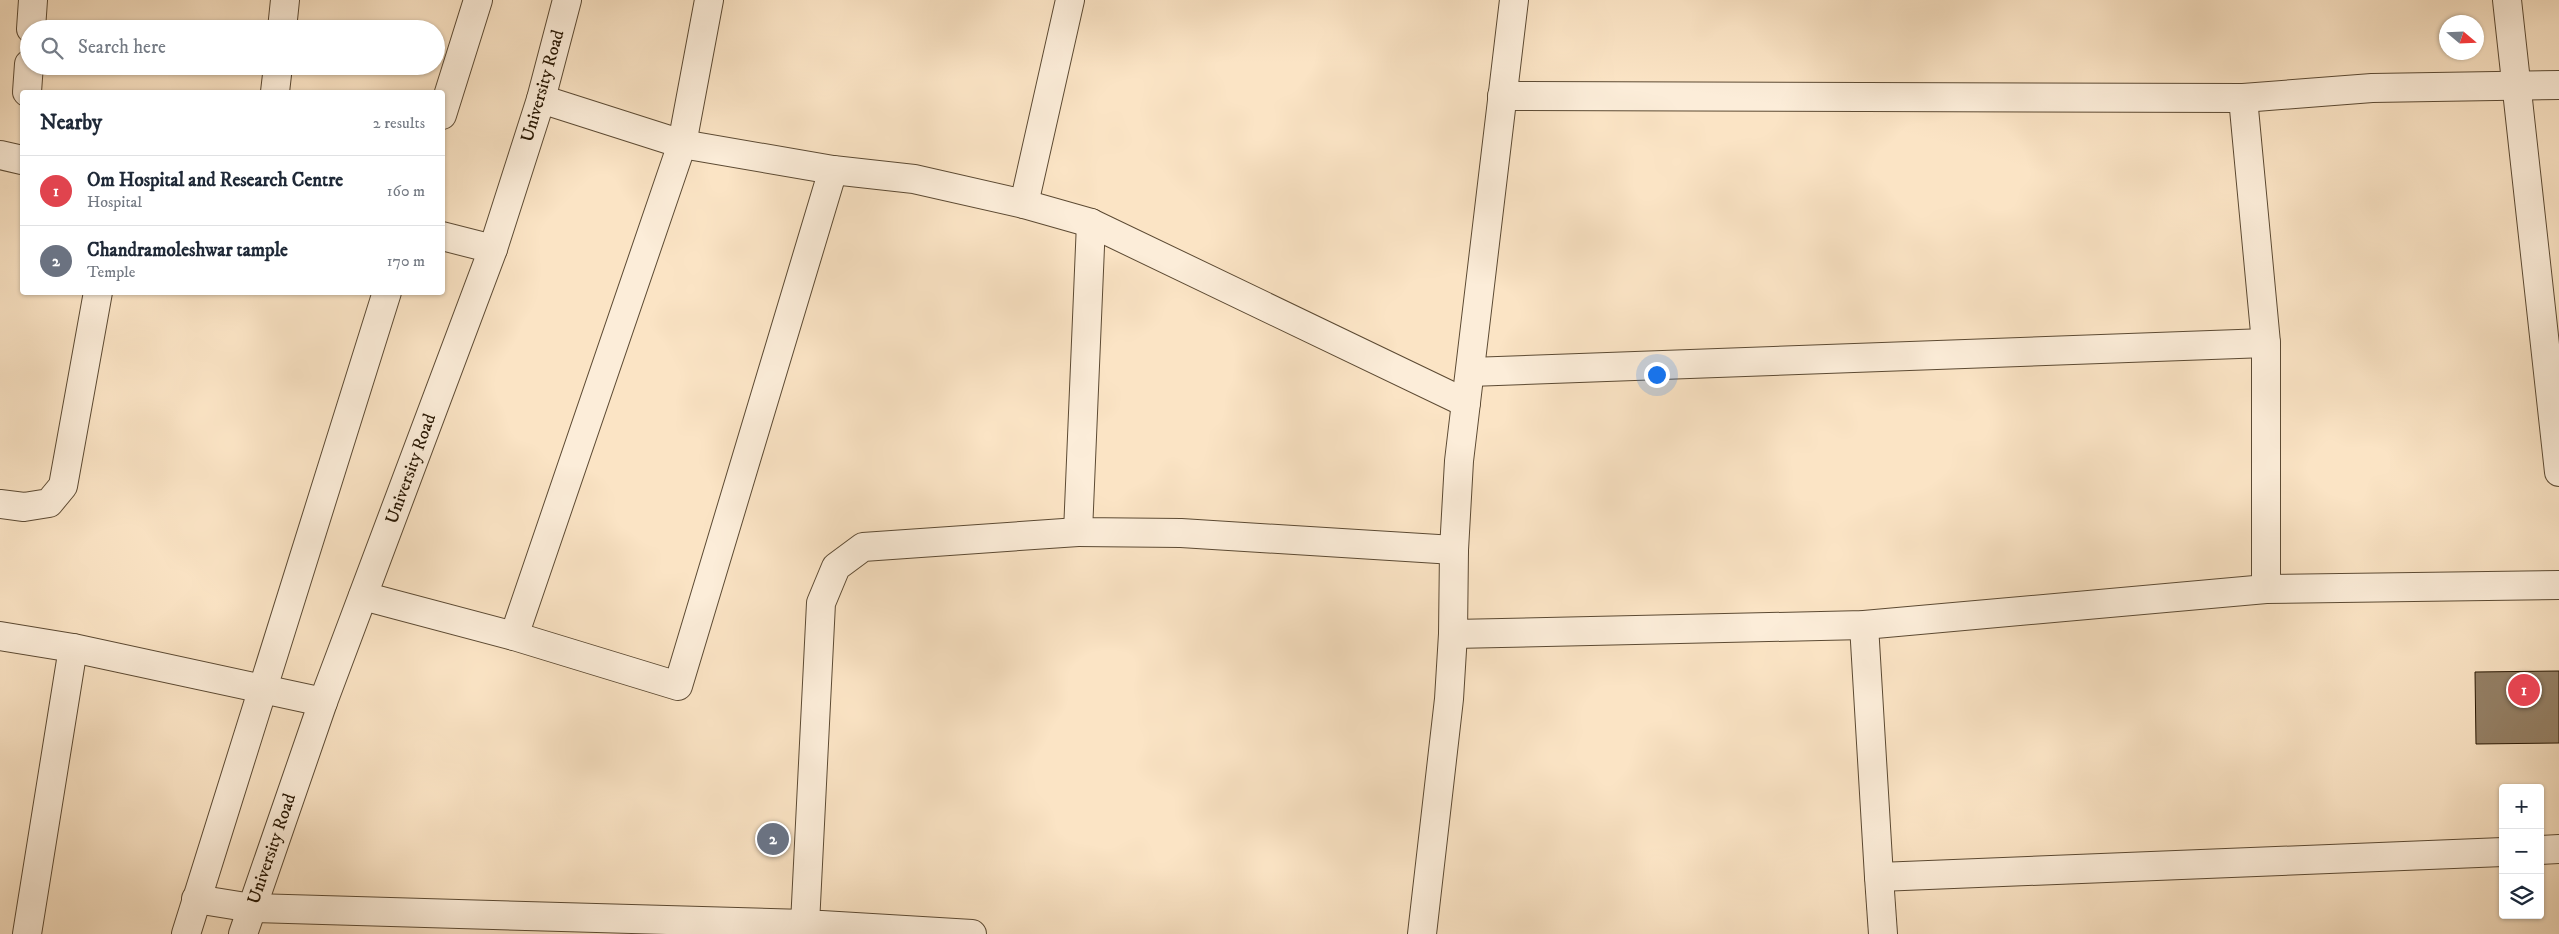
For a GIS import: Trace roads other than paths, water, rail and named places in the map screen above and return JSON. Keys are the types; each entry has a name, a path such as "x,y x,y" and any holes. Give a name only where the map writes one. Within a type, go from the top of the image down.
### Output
{"street":[{"path":"32,20 34,0"},
{"path":"283,20 285,0"},
{"path":"445,105 478,0"},
{"name":"University Road","path":"243,934 323,702 492,249 541,99 567,0"},
{"path":"514,636 682,144 709,0"},
{"path":"1024,204 1070,0"},
{"path":"1422,934 1449,699 1459,461 1514,0"},
{"path":"2507,0 2559,472"},
{"path":"27,90 28,75"},
{"path":"275,90 277,75"},
{"path":"1502,96 2243,98 2372,88 2559,85"},
{"path":"2243,98 2266,343 2266,589"},
{"path":"541,99 682,144 833,170 914,179 1024,204 1091,223 1466,404"},
{"path":"363,596 514,636 678,686 833,170"},
{"path":"1078,532 1091,223"},
{"path":"445,237 492,249"},
{"path":"0,504 24,507 49,503 63,486 97,295"},
{"path":"186,934 387,295"},
{"path":"1470,372 2266,343"},
{"path":"805,929 821,603 836,567 863,547 1078,532 1181,533 1454,550"},
{"path":"1453,634 1864,626 2266,589 2559,585"},
{"path":"1864,626 1882,934"},
{"path":"0,636 73,648 323,702"},
{"path":"27,934 73,648"},
{"path":"2544,850 2559,849"},
{"path":"1879,877 2499,852"},
{"path":"196,899 252,908 488,924 805,929 972,934"}],"place":[{"name":"Om Hospital and Research Centre","path":"2524,690"},
{"name":"Chandramoleshwar tample","path":"773,839"}]}
